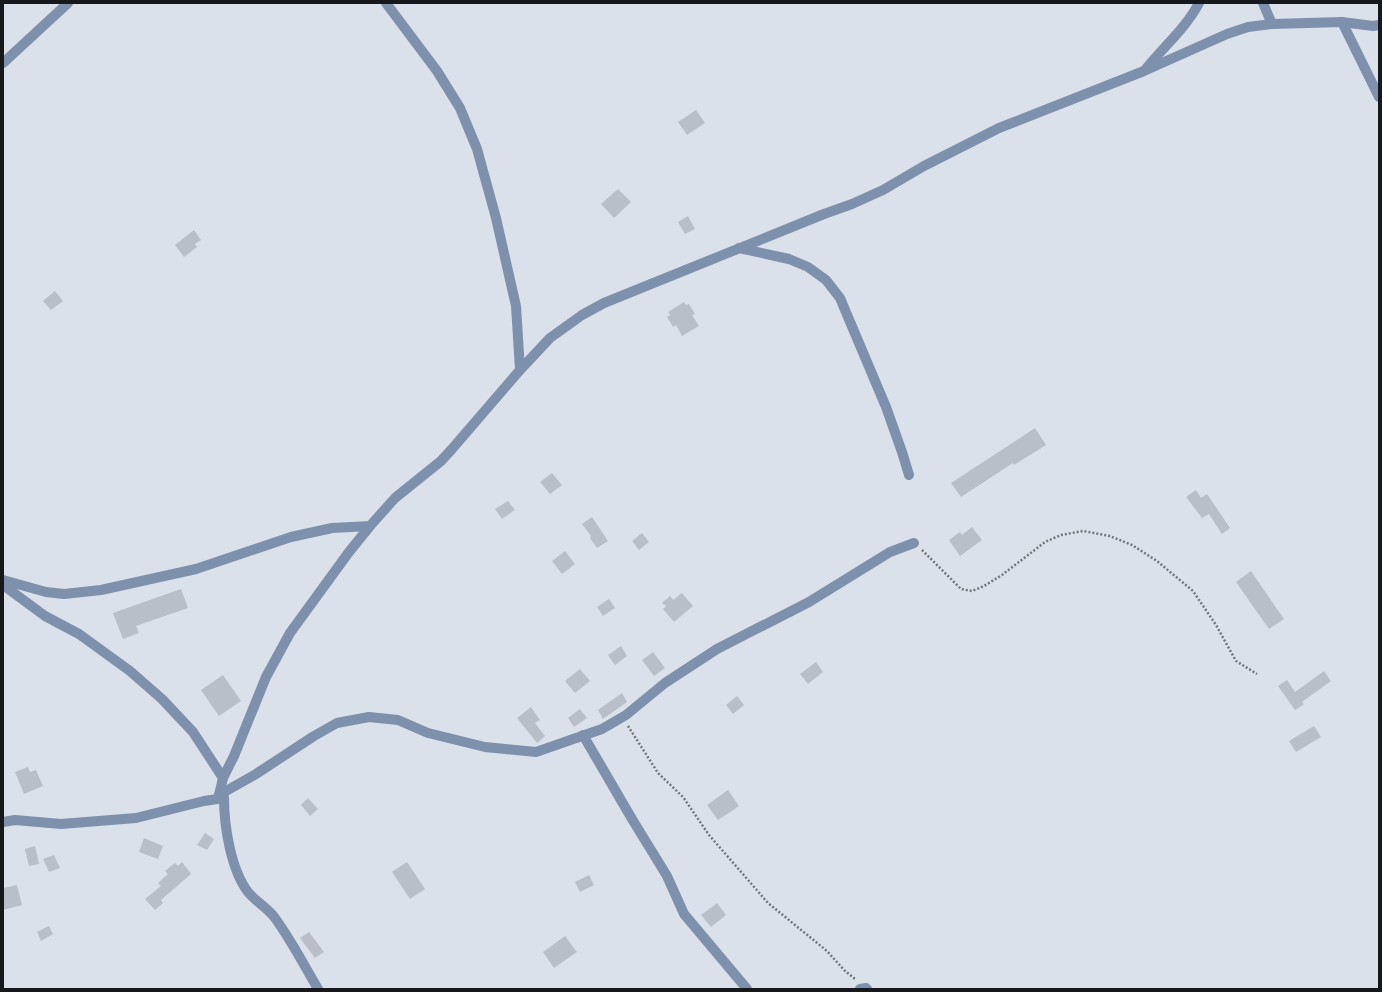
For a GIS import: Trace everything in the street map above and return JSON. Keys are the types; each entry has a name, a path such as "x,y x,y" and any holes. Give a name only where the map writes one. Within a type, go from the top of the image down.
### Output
{"street":[{"path":"3,62 68,3"},
{"path":"386,3 437,71 460,108 477,149 496,218 516,306 520,370"},
{"path":"1144,71 1175,36 1194,12 1199,3"},
{"path":"1263,3 1272,24"},
{"path":"1342,22 1379,98"},
{"path":"318,989 274,916 248,893 238,875 232,859 221,797 223,778 234,756 266,677 290,633 349,552 395,498 441,461 452,450 520,370 550,338 582,315 604,303 852,204 883,190 924,166 999,128 1144,71 1226,34 1248,27 1272,24 1342,22 1373,26 1379,25"},
{"path":"739,248 808,266 826,280 840,298 886,407 902,452 908,475"},
{"path":"3,580 46,592 64,594 101,590 196,569 291,536 332,528 370,526"},
{"path":"3,822 22,821 61,824 129,818 221,797 314,736 337,723 369,717 398,720 428,732 485,747 536,752 602,729 626,715 665,683 717,649 809,602 890,552 914,543"},
{"path":"3,585 45,616 80,634 130,671 162,699 193,732 223,778"},
{"path":"583,735 667,876 684,914 747,989"}],"path":[{"path":"914,543 929,556 950,579 961,588 972,591 996,579 1045,542 1061,535 1083,531 1110,536 1132,545 1145,553 1193,591 1216,625 1236,661 1257,674"},
{"path":"621,718 629,727 648,760 658,773 683,797 709,835 768,903 827,951 864,989"}],"building":[{"path":"696,110 705,123 687,135 678,122"},
{"path":"618,189 631,202 614,218 601,204"},
{"path":"688,216 695,229 685,234 678,222"},
{"path":"194,230 201,240 195,244 197,247 184,257 175,245"},
{"path":"55,291 63,301 51,310 43,301"},
{"path":"684,302 686,305 689,304 695,314 692,315 699,326 682,336 676,325 673,327 667,317 670,315 668,312"},
{"path":"1035,428 1046,445 1014,465 1013,463 961,497 951,483"},
{"path":"552,473 562,485 550,494 540,482"},
{"path":"1196,490 1201,498 1207,494 1230,528 1222,534 1209,514 1202,518 1186,497"},
{"path":"508,501 515,510 502,519 495,509"},
{"path":"592,517 608,541 597,548 590,538 591,536 582,524"},
{"path":"972,527 982,540 960,556 949,540 960,532 962,535"},
{"path":"642,533 649,542 639,550 632,541"},
{"path":"565,551 575,564 562,574 552,561"},
{"path":"1251,571 1284,619 1269,629 1236,582"},
{"path":"181,589 188,608 136,626 139,633 123,639 113,613"},
{"path":"682,593 693,606 674,622 663,609 666,606 662,603 670,596 673,600"},
{"path":"609,599 615,608 603,616 597,607"},
{"path":"621,646 627,656 615,665 608,655"},
{"path":"653,652 665,668 654,676 642,660"},
{"path":"816,662 823,672 808,684 800,674"},
{"path":"580,669 590,681 575,693 565,681"},
{"path":"1324,671 1331,681 1302,702 1304,704 1295,710 1278,686 1287,680 1295,692"},
{"path":"223,675 241,701 219,716 201,690"},
{"path":"622,693 627,702 603,719 598,710"},
{"path":"737,696 744,705 733,714 726,705"},
{"path":"531,707 540,720 535,723 545,736 537,743 517,718"},
{"path":"580,709 587,718 574,727 568,718"},
{"path":"1314,726 1321,737 1296,752 1289,741"},
{"path":"28,767 30,772 36,770 43,786 24,794 15,772"},
{"path":"728,790 739,806 718,820 707,805"},
{"path":"308,798 318,809 310,816 301,805"},
{"path":"205,833 214,839 207,850 197,845"},
{"path":"144,838 163,846 158,859 139,852"},
{"path":"35,846 39,864 29,866 25,849"},
{"path":"54,855 60,868 49,872 43,859"},
{"path":"182,862 191,874 161,900 163,903 155,910 145,899 161,886 158,883 168,874 165,871 175,863 178,866"},
{"path":"407,862 425,889 410,899 392,872"},
{"path":"589,875 594,885 580,892 575,882"},
{"path":"17,885 22,905 3,910 3,888"},
{"path":"717,903 726,915 711,927 701,915"},
{"path":"49,926 53,934 41,941 37,932"},
{"path":"309,932 324,952 315,958 300,938"},
{"path":"565,936 577,952 554,968 543,952"}]}
